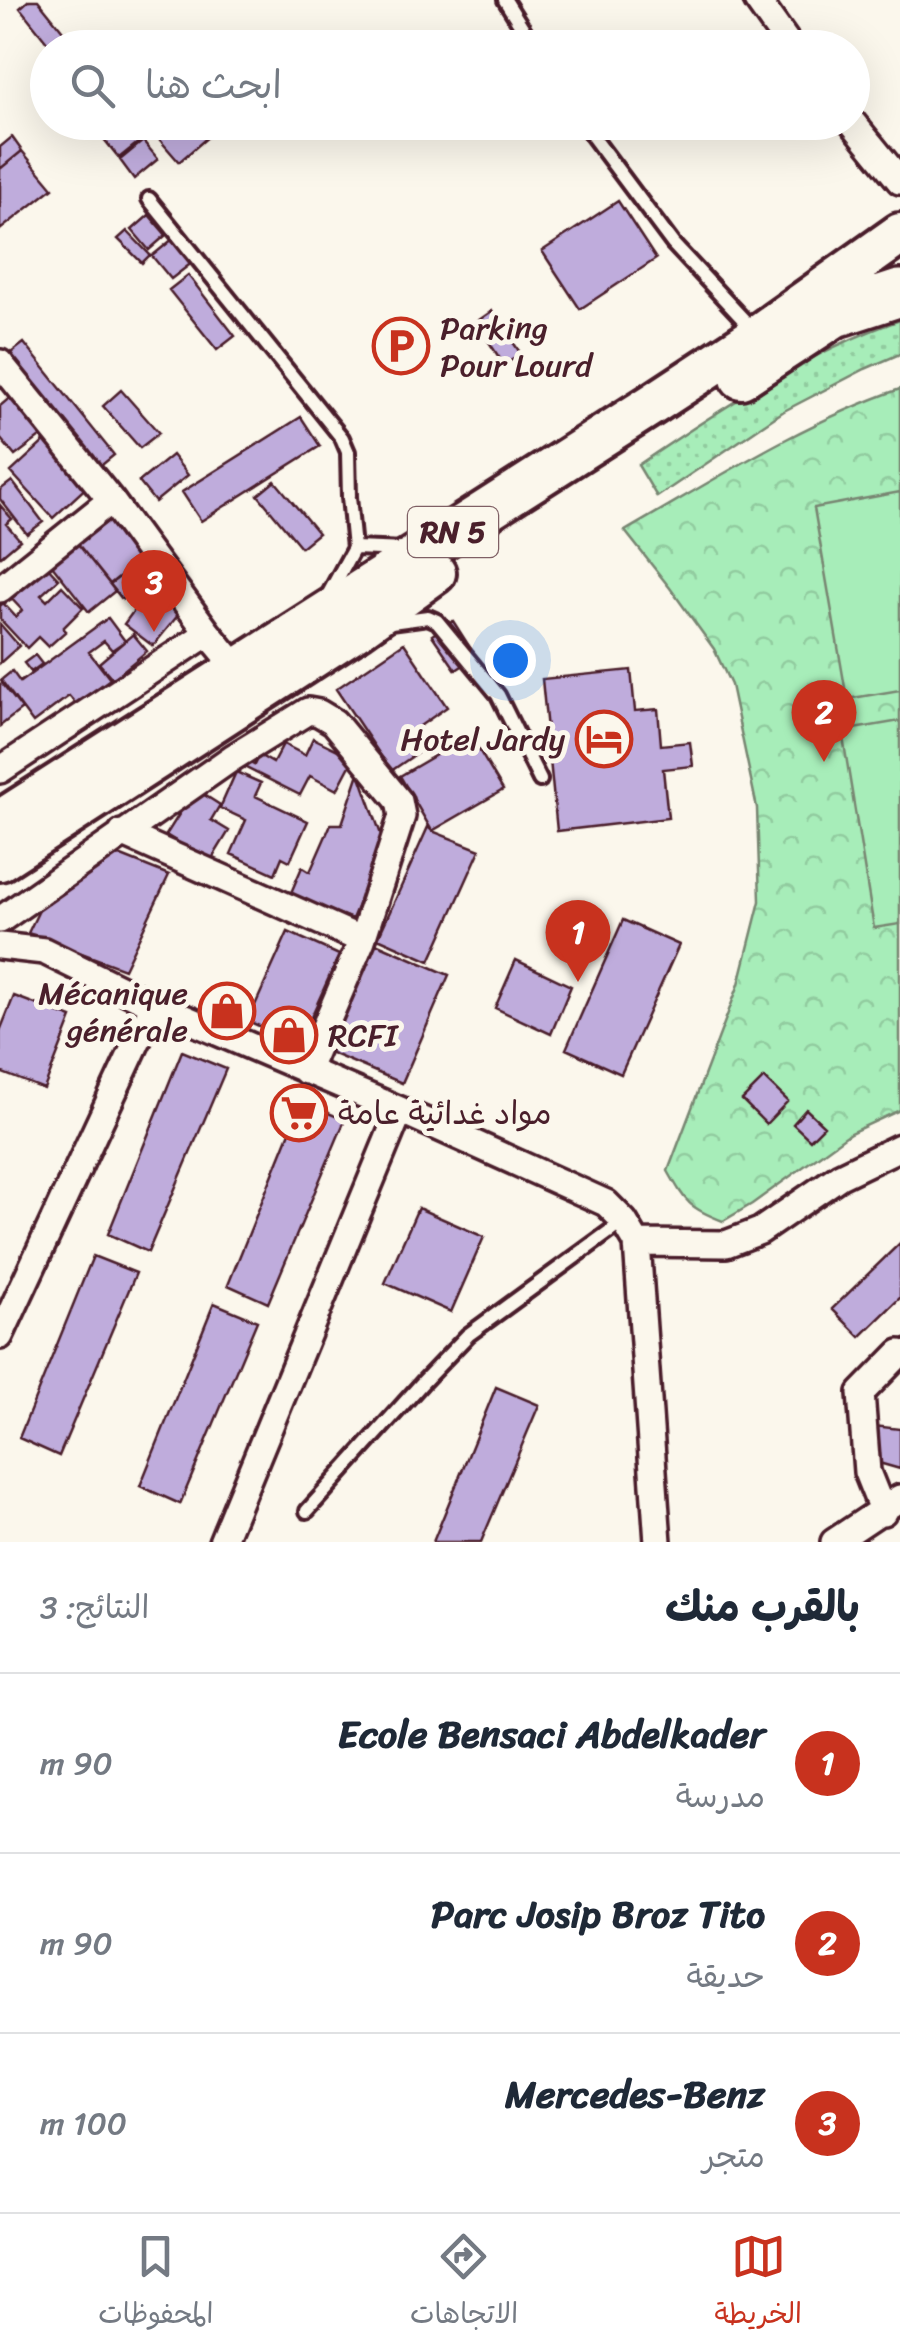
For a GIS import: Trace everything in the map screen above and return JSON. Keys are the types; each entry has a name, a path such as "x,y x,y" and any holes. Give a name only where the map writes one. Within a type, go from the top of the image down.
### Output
{"highway":[{"name":"RN 5","path":"0,821 758,335 900,234"},
{"name":"RN 5","path":"0,860 223,740 360,627 439,570 900,273"},
{"path":"842,312 900,293"}],"street":[{"path":"757,0 778,30"},
{"path":"866,140 900,182"},
{"path":"4,377 111,500 238,669"},
{"path":"0,589 111,500"},
{"path":"0,770 208,633"},
{"path":"0,920 122,832 223,740 308,711 319,713 334,722 398,800 402,816 362,940 306,1071"},
{"path":"122,832 362,940"},
{"path":"0,946 44,952 154,1006 606,1203 631,1232 658,1542"},
{"path":"0,1336 154,1006"},
{"path":"222,1542 400,1110"},
{"path":"631,1232 726,1244 760,1231 840,1176 900,1147"},
{"path":"834,1542 891,1505 867,1472 860,1393 900,1353"}],"lane":[{"path":"506,0 524,30"},
{"path":"595,140 673,244 758,335"},
{"path":"150,199 342,438 348,452 354,548 316,619"},
{"path":"354,548 423,550"},
{"path":"360,627 428,617 437,621 498,696 540,780"},
{"path":"307,1511 468,1336 631,1232"}],"green space":[{"path":"900,320 900,354 784,411 657,497 638,465 798,365"},
{"path":"900,389 900,1110 850,1133 723,1221 689,1203 668,1171 739,984 760,901 757,808 731,685 714,649 625,531 793,435"},
{"path":"900,492 900,690 847,699 814,508"},
{"path":"900,721 900,924 874,928 842,731"}],"building":[{"path":"29,0 38,0 62,30 38,30 20,8"},
{"path":"12,137 22,151 0,169 0,147"},
{"path":"105,140 141,140 119,158"},
{"path":"160,140 204,140 179,162"},
{"path":"143,141 158,159 134,179 120,160"},
{"path":"22,151 53,188 0,230 0,169"},
{"path":"618,201 656,259 580,309 542,251"},
{"path":"149,215 166,235 149,250 132,230"},
{"path":"127,231 150,255 142,263 118,239"},
{"path":"174,238 193,262 171,279 152,256"},
{"path":"188,275 235,336 217,350 169,290"},
{"path":"492,311 521,354 504,365 476,322"},
{"path":"24,343 114,455 97,469 7,356"},
{"path":"121,390 159,433 140,448 103,406"},
{"path":"13,395 44,434 15,456 0,438 0,406"},
{"path":"301,417 320,446 201,521 182,492"},
{"path":"49,437 91,483 53,518 11,472"},
{"path":"172,455 188,475 155,502 139,482"},
{"path":"12,481 43,522 27,534 0,499 0,490"},
{"path":"275,481 318,533 301,547 258,495"},
{"path":"0,505 12,519 6,524 20,540 0,557"},
{"path":"108,521 140,560 110,584 78,544"},
{"path":"78,544 115,591 89,612 52,565"},
{"path":"47,566 59,579 41,595 47,601 62,586 83,608 48,647 38,637 27,648 0,619 0,606 3,603 16,617 22,610 9,596"},
{"path":"121,576 132,591 122,599 110,584"},
{"path":"141,584 179,614 153,646 124,624 138,605 130,598"},
{"path":"108,618 125,641 112,650 104,641 89,652 110,679 76,704 69,696 33,723 1,680 12,671 20,682"},
{"path":"453,621 476,657 456,670 432,635"},
{"path":"0,624 19,646 0,663"},
{"path":"133,634 147,651 113,679 99,663"},
{"path":"404,643 447,707 417,728 429,745 391,771 336,689"},
{"path":"35,655 42,664 31,672 24,663"},
{"path":"631,670 635,711 658,709 661,745 690,742 693,766 663,769 668,818 557,831 542,679"},
{"path":"0,684 22,709 0,726"},
{"path":"470,735 503,790 432,831 400,776"},
{"path":"313,738 354,758 337,790 310,776 300,795 236,763 239,757 254,765 259,755 273,763 283,744 305,755"},
{"path":"236,772 261,783 255,796 308,821 290,861 282,857 275,874 231,854 246,820 220,808"},
{"path":"359,773 384,843 352,919 290,895 302,867 310,872 331,824 342,824"},
{"path":"195,789 220,805 211,820 229,831 210,862 166,835"},
{"path":"428,827 480,850 430,961 378,938"},
{"path":"114,853 169,875 124,969 28,933 43,902"},
{"path":"623,920 679,945 621,1074 566,1049"},
{"path":"288,932 339,955 299,1044 248,1021"},
{"path":"371,941 449,975 402,1083 324,1050"},
{"path":"516,960 571,986 551,1034 495,1008"},
{"path":"14,996 72,1018 44,1089 0,1072 0,1031"},
{"path":"182,1051 226,1069 148,1252 108,1234"},
{"path":"764,1078 788,1101 766,1124 742,1100"},
{"path":"302,1102 345,1120 268,1303 228,1285"},
{"path":"806,1109 824,1126 810,1140 793,1124"},
{"path":"418,1208 484,1237 451,1312 385,1283"},
{"path":"900,1243 900,1298 860,1337 832,1309"},
{"path":"93,1256 136,1273 59,1456 19,1438"},
{"path":"214,1303 257,1321 180,1504 140,1486"},
{"path":"496,1387 539,1405 481,1542 433,1542"},
{"path":"874,1426 900,1429 900,1469 872,1461"}],"place":[{"name":"Parking Pour Lourd","path":"401,346"},
{"name":"Mercedes-Benz","path":"154,632"},
{"name":"Hotel Jardy","path":"604,739"},
{"name":"Parc Josip Broz Tito","path":"824,762"},
{"name":"Ecole Bensaci Abdelkader","path":"578,982"},
{"name":"Mécanique générale","path":"227,1011"},
{"name":"RCFI","path":"289,1035"},
{"name":"مواد غدائية عامة","path":"299,1113"}]}
